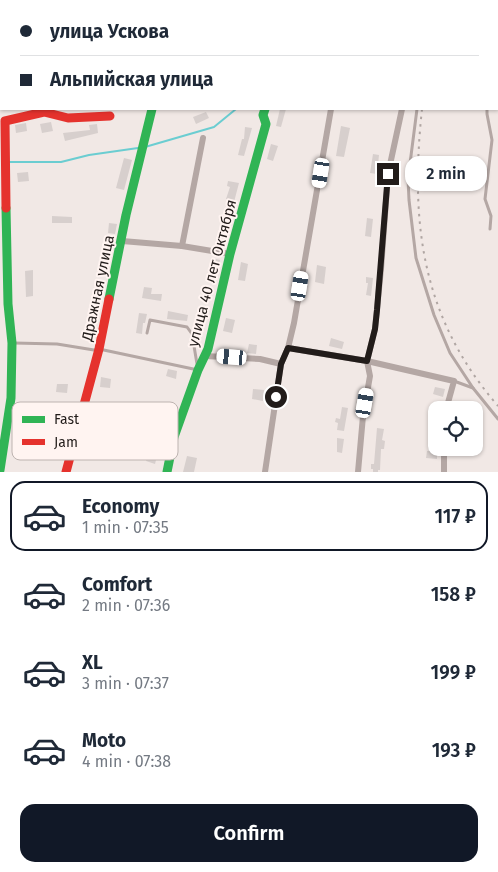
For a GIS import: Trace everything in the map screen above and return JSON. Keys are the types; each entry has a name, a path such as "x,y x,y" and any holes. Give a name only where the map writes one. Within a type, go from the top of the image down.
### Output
{"street":[{"name":"Дражная улица","path":"85,402 99,348 152,110"},
{"name":"улица 40 лет Октября","path":"178,426 198,370 208,349 230,254 266,124 263,115 265,110"},
{"path":"265,472 281,364 288,348 331,110"},
{"path":"358,472 363,416 370,376 367,361 375,329 377,310 388,174 402,110"},
{"path":"0,470 11,398 12,343 8,304 5,121 44,112 68,118 110,116"},
{"path":"182,246 203,138"},
{"path":"122,241 182,246 230,254"},
{"path":"288,348 367,361 454,381 448,401"},
{"path":"205,356 260,359 281,364"},
{"path":"444,456 444,472"}],"lane":[{"path":"416,110 408,180 416,258 434,315 450,353 473,388 498,419"},
{"path":"487,110 492,140 485,199 491,216 490,229"},
{"path":"12,343 57,344 94,350 99,348 198,370 192,334 187,327 150,320 148,333"},
{"path":"454,381 473,388"}],"building":[{"path":"280,110 286,110 281,127 276,126"},
{"path":"206,112 209,118 196,124 193,117"},
{"path":"51,122 53,131 42,133 40,124"},
{"path":"26,123 27,131 16,133 15,125"},
{"path":"97,124 98,133 65,141 63,133 90,130 89,125"},
{"path":"341,126 350,128 344,157 336,156"},
{"path":"245,127 252,128 244,156 238,155 242,139 244,139"},
{"path":"271,144 278,146 273,161 267,159"},
{"path":"373,154 379,155 377,174 370,173"},
{"path":"124,158 132,160 124,190 116,188"},
{"path":"28,172 29,181 18,182 17,173"},
{"path":"228,181 239,183 234,202 226,199 230,187 227,186"},
{"path":"52,216 72,217 72,223 52,223"},
{"path":"367,218 373,219 371,237 365,236"},
{"path":"109,223 117,224 115,234 108,233"},
{"path":"106,243 112,244 110,255 102,254"},
{"path":"211,258 220,260 216,275 209,275"},
{"path":"241,262 248,264 245,281 238,280"},
{"path":"317,265 326,267 324,284 315,282"},
{"path":"33,270 33,296 26,297 25,271"},
{"path":"366,277 373,278 371,296 366,295 368,283 366,283"},
{"path":"144,287 152,288 151,294 162,294 161,301 142,298"},
{"path":"168,311 188,315 187,321 167,319"},
{"path":"139,313 147,314 145,323 143,323 142,334 136,333"},
{"path":"226,318 235,320 232,333 223,331"},
{"path":"331,338 344,342 342,349 329,346"},
{"path":"249,344 257,345 256,354 247,353"},
{"path":"168,369 177,371 176,379 166,376"},
{"path":"101,377 111,379 110,388 100,387"},
{"path":"57,384 68,384 67,393 56,392"},
{"path":"435,387 445,389 443,397 433,394"},
{"path":"253,389 264,390 263,401 252,399"},
{"path":"342,407 348,408 344,431 337,430 338,423 335,422 336,418 340,419"},
{"path":"377,428 384,429 382,440 385,441 384,449 381,449 380,470 373,472 371,464 374,464"},
{"path":"337,438 344,439 342,453 337,452"},
{"path":"427,451 428,456 437,456 437,459 426,458"},
{"path":"187,456 197,458 194,472 183,472"},
{"path":"146,460 156,460 155,464"}],"waterway":[{"path":"145,147 214,127 235,110"},
{"path":"9,162 61,162 89,155 138,148"}],"railway":[{"path":"422,110 418,191 420,229 427,266 437,303 452,338 472,372 498,406"}],"traffic: fast":[{"path":"109,299 126,215 152,110"},
{"path":"178,426 198,370 208,349 230,254 266,124 263,115 265,110"},
{"path":"0,470 11,398 12,343 8,304 6,208"},
{"path":"167,472 169,460"}],"traffic: jam":[{"path":"6,208 5,121 44,112 68,118 110,116"},
{"path":"85,402 99,349 109,299"},
{"path":"66,472 69,460"}],"route":[{"path":"276,397 281,364 288,348 367,361 375,329 388,174"}]}
